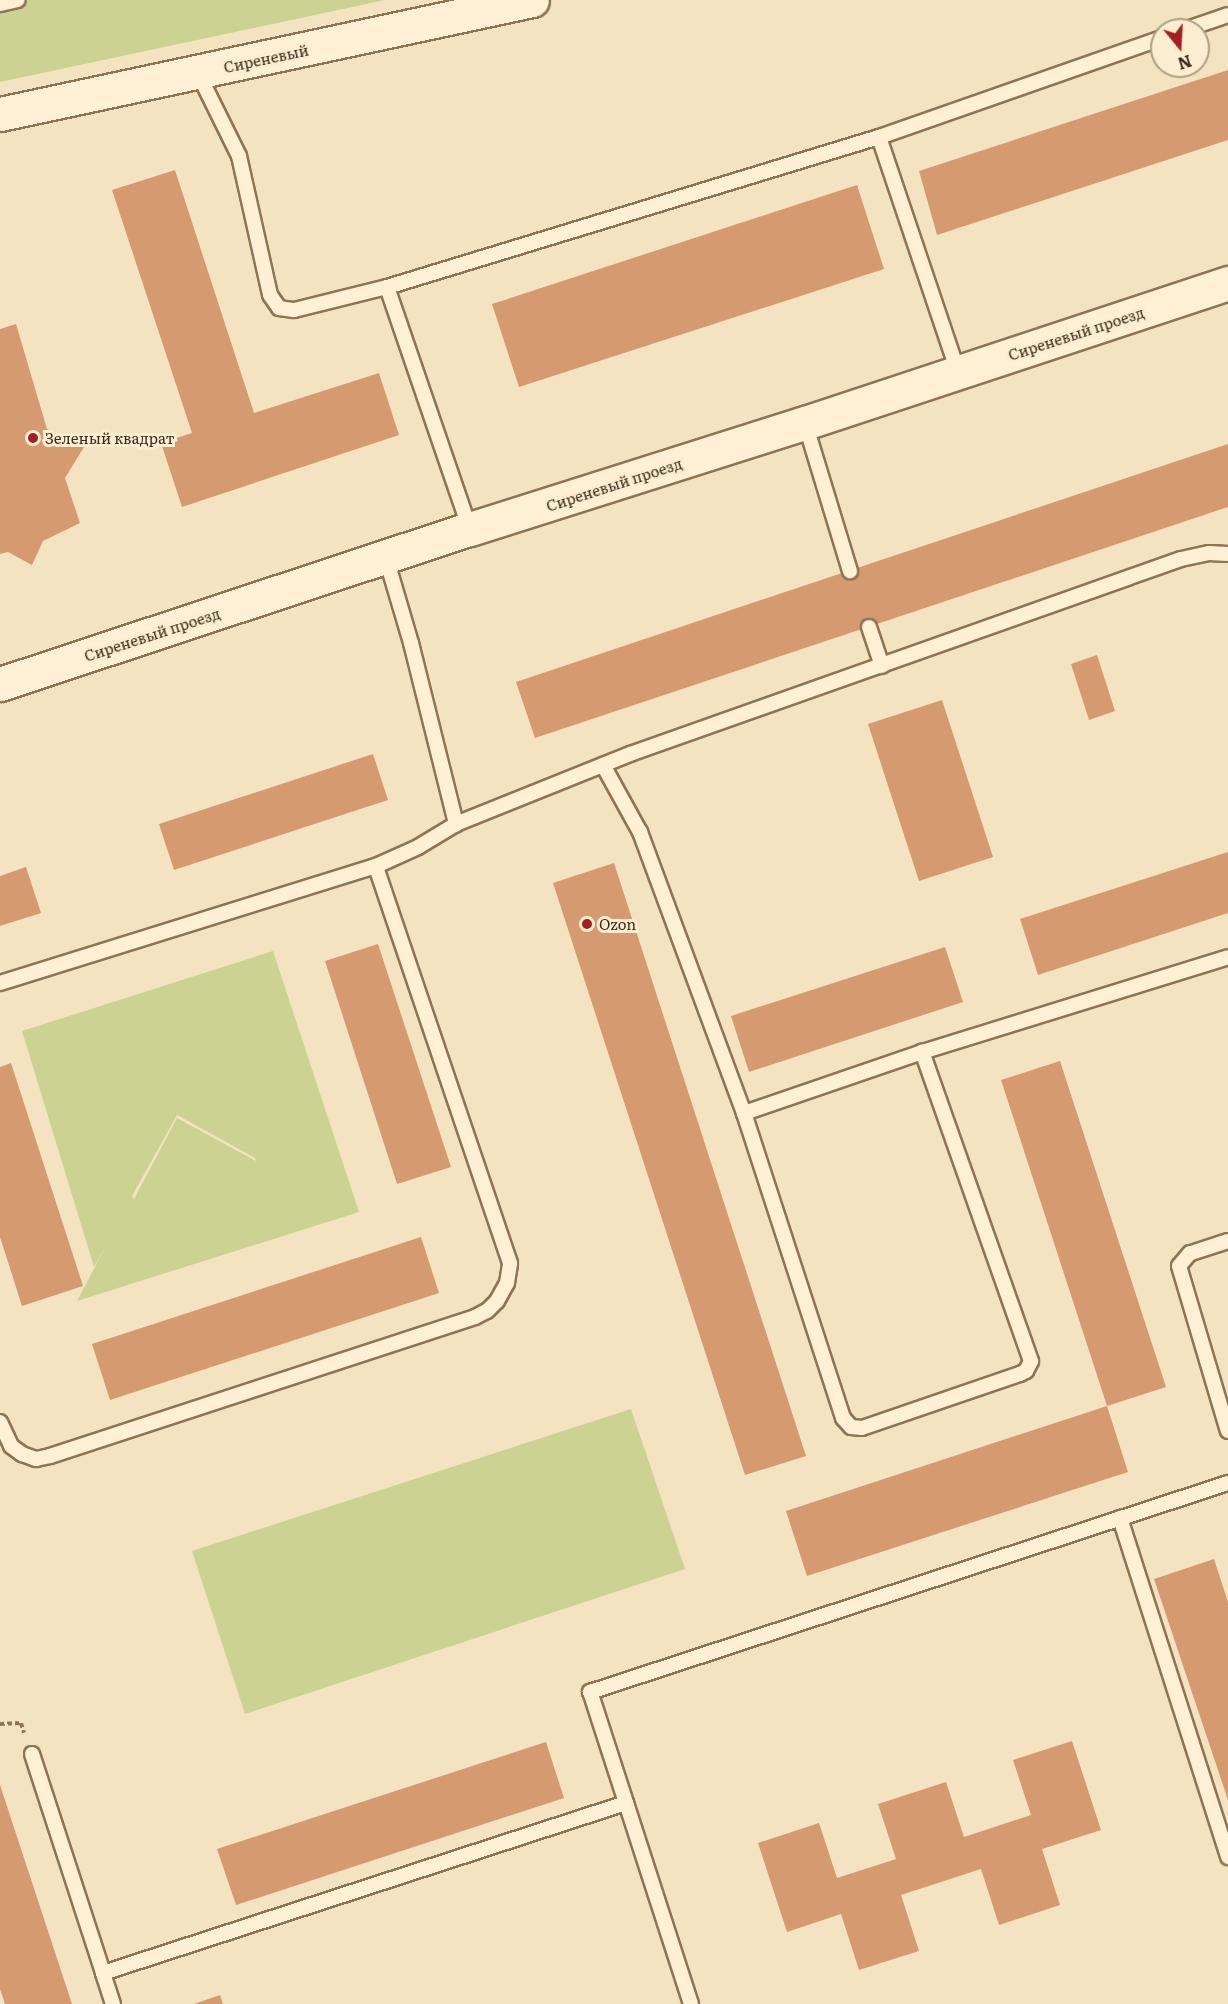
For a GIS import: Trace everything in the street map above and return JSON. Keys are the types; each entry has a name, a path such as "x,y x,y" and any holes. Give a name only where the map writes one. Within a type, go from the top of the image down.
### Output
{"main road":[{"name":"Сиреневый","path":"0,114 532,0"},
{"name":"Сиреневый проезд","path":"0,684 1228,283"}],"lane":[{"path":"0,4 18,0"},
{"path":"1210,21 1228,15"},
{"path":"198,73 239,156 273,302 279,308 294,310 387,286 879,137 1150,42"},
{"path":"879,137 958,372"},
{"path":"387,286 470,530"},
{"path":"805,423 850,571"},
{"path":"0,983 376,866 418,847 456,824 603,765 1181,559 1209,553 1228,554"},
{"path":"386,558 411,643 456,824"},
{"path":"869,627 882,666"},
{"path":"603,765 640,832 744,1113 846,1424 851,1427 862,1428 1020,1374 1029,1366 1030,1355 922,1052"},
{"path":"0,1422 11,1446 22,1454 36,1459 50,1456 475,1317 487,1311 497,1301 507,1283 510,1263 376,866"},
{"path":"744,1113 922,1052 1228,957"},
{"path":"1228,1241 1190,1253 1179,1266 1228,1431"},
{"path":"691,2004 590,1692 1228,1483"},
{"path":"1120,1518 1228,1857"},
{"path":"32,1754 113,2004"},
{"path":"103,1973 626,1803"}],"green space":[{"path":"0,0 385,0 0,82"},
{"path":"273,951 359,1212 77,1301 108,1242 94,1267 22,1031","holes":["177,1115 255,1158 256,1161 177,1118 134,1199 132,1196"]},
{"path":"631,1409 685,1569 245,1714 192,1551"}],"building":[{"path":"1228,70 1228,140 937,235 919,171 1204,78 1210,78 1210,76"},
{"path":"175,170 254,413 379,373 399,435 182,507 161,443 192,433 112,190"},
{"path":"857,185 884,269 519,387 492,304"},
{"name":"Зеленый квадрат","path":"16,324 47,429 84,447 65,478 80,523 43,541 32,565 8,552 0,554 0,329"},
{"path":"1228,444 1228,507 535,738 516,682"},
{"path":"1097,655 1115,711 1089,720 1071,664"},
{"path":"942,700 993,857 919,881 868,724"},
{"path":"373,754 388,800 174,870 159,824"},
{"path":"1228,852 1228,913 1038,975 1020,919"},
{"path":"614,863 806,1456 745,1475 553,883"},
{"path":"26,867 41,913 0,926 0,876"},
{"path":"378,944 451,1167 397,1184 325,961"},
{"path":"945,947 963,1002 749,1072 731,1016"},
{"path":"1060,1061 1166,1387 1107,1406 1001,1080"},
{"path":"11,1063 83,1286 22,1306 0,1237 0,1067"},
{"path":"421,1237 439,1293 110,1400 92,1344"},
{"path":"1107,1406 1128,1472 807,1576 786,1511"},
{"path":"1214,1559 1228,1602 1228,1800 1154,1579"},
{"path":"1072,1741 1101,1830 1042,1849 1060,1905 999,1925 981,1869 901,1895 919,1951 859,1970 841,1914 787,1932 758,1843 819,1823 837,1878 896,1859 878,1804 946,1782 964,1837 1031,1815 1013,1760"},
{"path":"546,1742 564,1798 236,1905 217,1849"},
{"path":"0,1785 72,2004 5,2004 0,1989"},
{"path":"220,1995 223,2004 194,2004"}],"place":[{"name":"Зеленый квадрат","path":"33,438"},
{"name":"Ozon","path":"587,924"}]}
